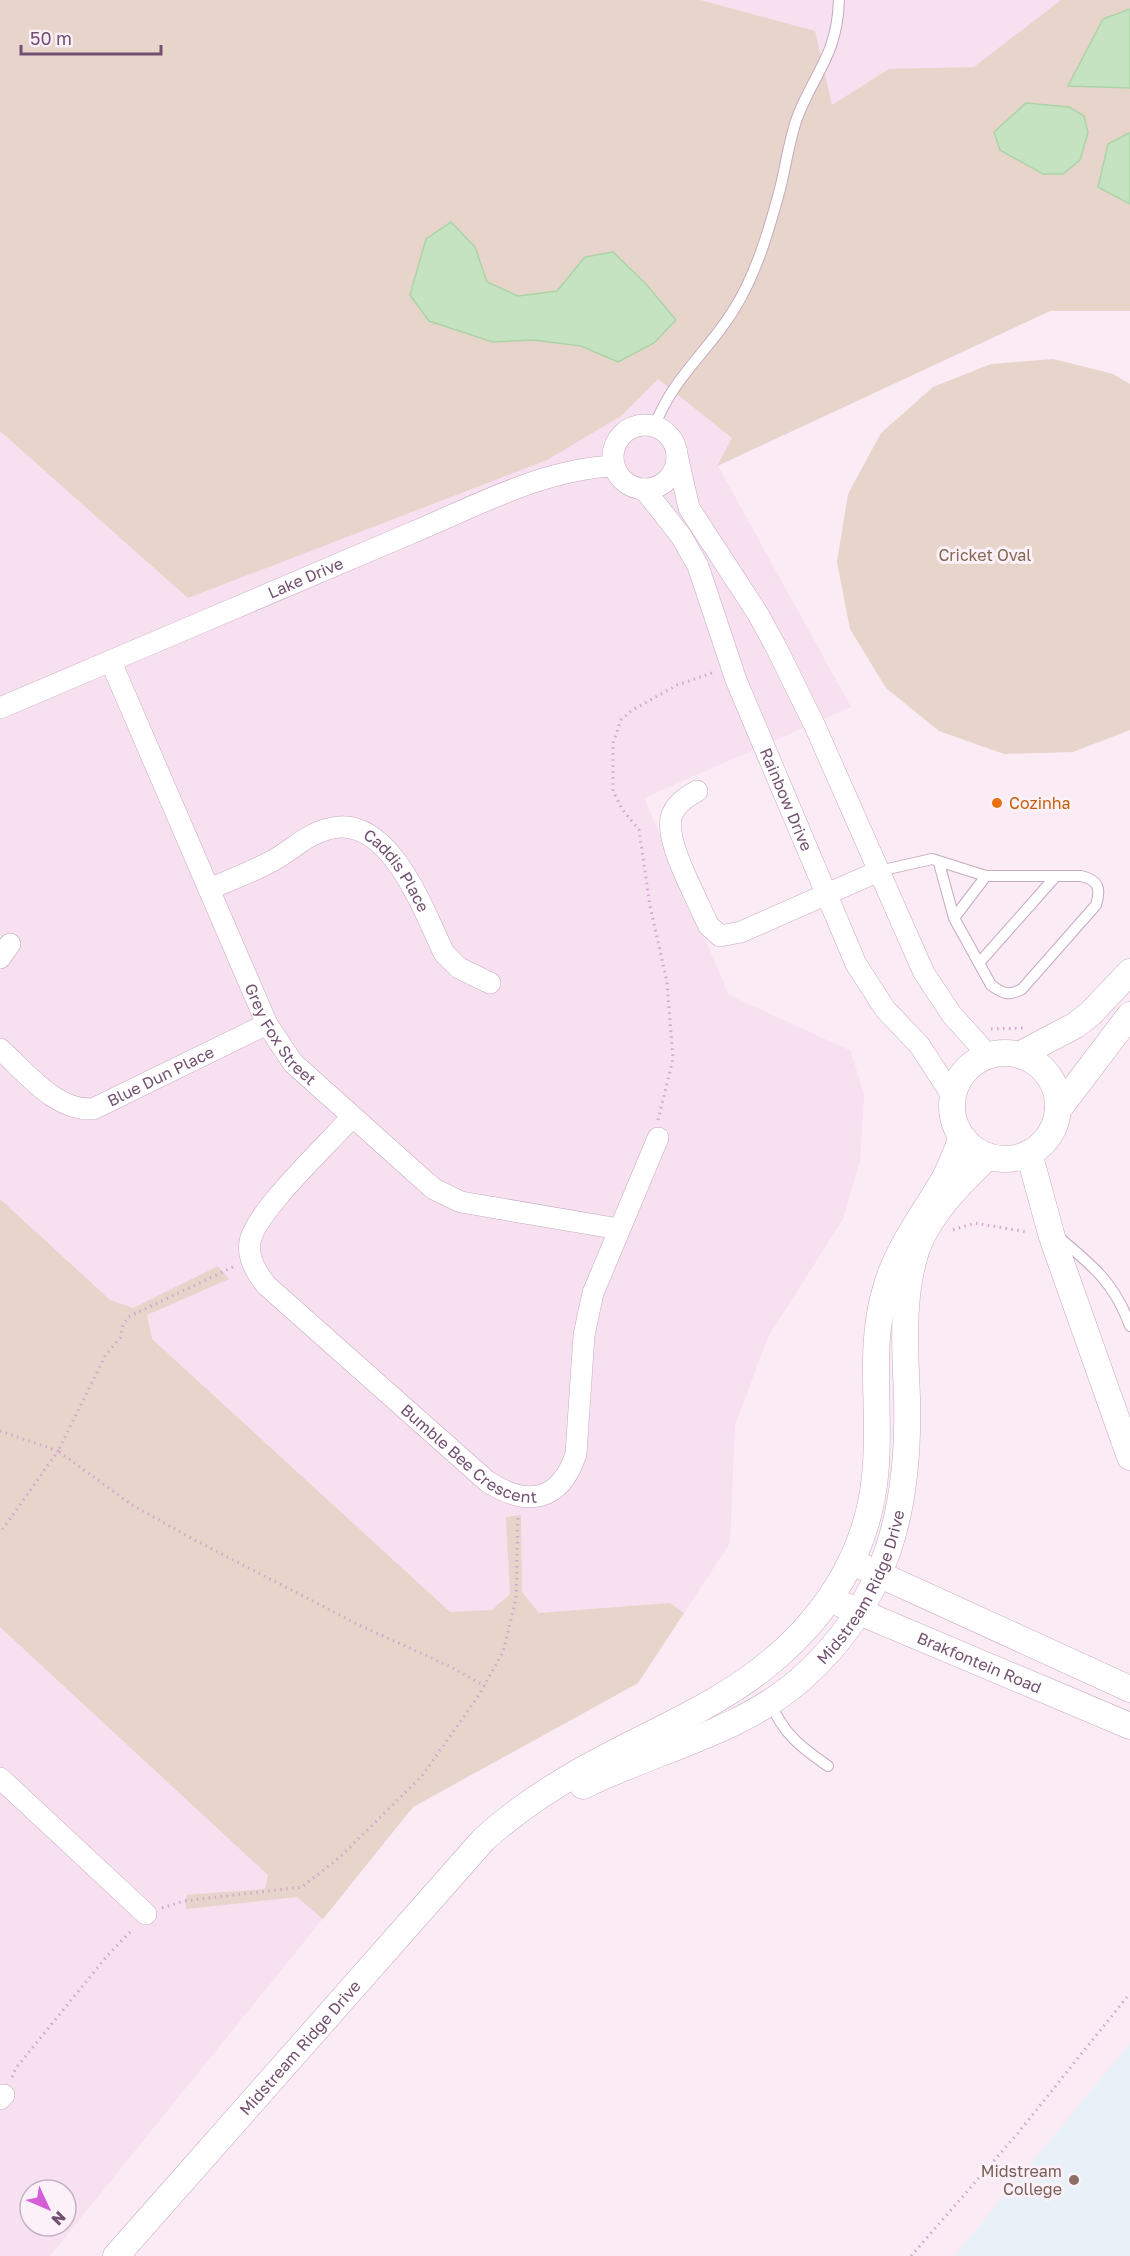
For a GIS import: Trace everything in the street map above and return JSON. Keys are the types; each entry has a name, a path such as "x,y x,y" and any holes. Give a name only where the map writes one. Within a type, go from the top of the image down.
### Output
{"street":[{"path":"677,455 671,475 663,483 644,489 625,482 614,465 615,444 621,436 640,425 654,427 669,436 677,455 684,491 696,522 752,605 775,645 814,724 924,973 941,1000 989,1056"},
{"name":"Lake Drive","path":"0,708 257,597 531,484 582,469 614,465"},
{"name":"Rainbow Drive","path":"644,489 690,550 731,667 826,894 867,985 885,1009 920,1046 953,1097"},
{"name":"Grey Fox Street","path":"111,662 267,1024 293,1063 434,1189 461,1202 619,1229"},
{"path":"696,791 686,797 672,816 672,838 704,916 714,932 720,936 729,936 879,871"},
{"name":"Caddis Place","path":"209,890 271,862 326,829 350,828 375,841 400,864 444,953 452,962 490,983"},
{"path":"1019,1055 1076,1025 1091,1013 1130,972"},
{"path":"1058,1110 1056,1092 1048,1075 1035,1062 1019,1055 1004,1053 989,1056 965,1071 953,1097 953,1114 962,1137 973,1148 988,1156 1013,1158 1029,1153 1049,1135 1058,1110 1130,1016"},
{"name":"Blue Dun Place","path":"0,1049 59,1102 81,1110 93,1109 267,1024"},
{"path":"251,1258 249,1245 258,1222 352,1117"},
{"name":"Midstream Ridge Drive","path":"116,2256 484,1839 509,1817 575,1774 738,1686 800,1636 831,1599 852,1563 862,1536 876,1475 876,1350 885,1290 898,1255 942,1183 962,1137"},
{"name":"Bumble Bee Crescent","path":"251,1258 266,1285 488,1482 519,1497 540,1497 555,1488 571,1468 576,1454 588,1316 597,1279 647,1170 658,1138"},
{"path":"1029,1153 1052,1236 1130,1457"},
{"name":"Midstream Ridge Drive","path":"484,1839 592,1782 729,1725 771,1703 826,1655 858,1612 878,1573 897,1522 904,1489 908,1442 904,1324 911,1268 918,1247 934,1215 988,1156"},
{"path":"852,1563 1130,1689"},
{"name":"Brakfontein Road","path":"831,1599 1130,1726"},
{"path":"0,1778 146,1914"}],"lane":[{"path":"654,427 668,397 682,375 732,312 750,280 780,188 787,149 798,116 830,54 838,27 839,0"},
{"path":"879,871 932,859 986,876 1091,878 1098,884 1100,893 1096,905 1022,989 1011,994 1001,992 992,985 954,918 939,863"},
{"path":"954,918 986,876"},
{"path":"979,963 1056,876"},
{"path":"1052,1236 1109,1284 1122,1302 1130,1326"},
{"path":"771,1703 778,1721 790,1737 828,1766"}],"path":[{"path":"658,1138 658,1115 673,1059 667,982 650,906 639,830 622,809 613,791 613,743 621,720 630,711 677,686 731,667"},
{"path":"968,1033 997,1028 1034,1028"},
{"path":"950,1232 975,1223 1052,1236"},
{"path":"0,1533 58,1450 105,1356 120,1338 123,1325 129,1317 251,1258"},
{"path":"0,1431 58,1450 132,1504 191,1538 359,1625 449,1666 485,1686"},
{"path":"2,2097 16,2068 107,1956 146,1914 184,1900 302,1887 341,1856 422,1776 485,1686 503,1652 516,1599 519,1497"},
{"path":"911,2256 1018,2133 1127,1997"}],"shaded area":[{"path":"0,0 1130,0 1130,311 1050,311 718,466 851,707 644,798 729,995 851,1051 864,1096 860,1160 843,1219 768,1337 735,1425 730,1543 638,1683 413,1807 78,2221 78,2178 18,2178 18,2238 65,2238 50,2256 0,2256"},
{"path":"1130,9 1130,88 1068,86 1103,19"},
{"path":"1026,103 1069,107 1084,116 1088,133 1080,160 1063,174 1043,174 1000,150 994,132"},
{"path":"1129,133 1130,204 1098,187 1108,144"},
{"path":"451,222 475,247 487,282 518,296 557,291 585,257 613,252 645,283 676,320 654,343 618,362 581,346 533,340 493,342 429,321 410,295 426,239"},
{"name":"Midstream College","path":"1130,2044 1130,2256 958,2256 956,2254"}],"green space":[{"path":"0,0 700,0 815,31 832,105 889,69 974,67 1061,0 1130,0 1130,311 1050,311 717,466 732,438 658,379 621,416 547,460 188,598 0,431"},
{"name":"Cricket Oval","path":"1053,359 1113,374 1130,384 1130,730 1073,752 1004,754 939,731 886,688 850,629 837,562 848,494 881,433 933,387 991,364"},
{"path":"0,1199 110,1300 133,1308 218,1266 229,1279 147,1315 152,1339 450,1612 492,1610 510,1594 506,1517 521,1515 522,1592 539,1613 670,1603 684,1613 638,1683 413,1807 323,1919 297,1897 186,1909 186,1895 265,1889 268,1875 0,1627"}],"place":[{"name":"Cozinha","path":"997,803"},
{"name":"Midstream College","path":"1074,2180"}]}
